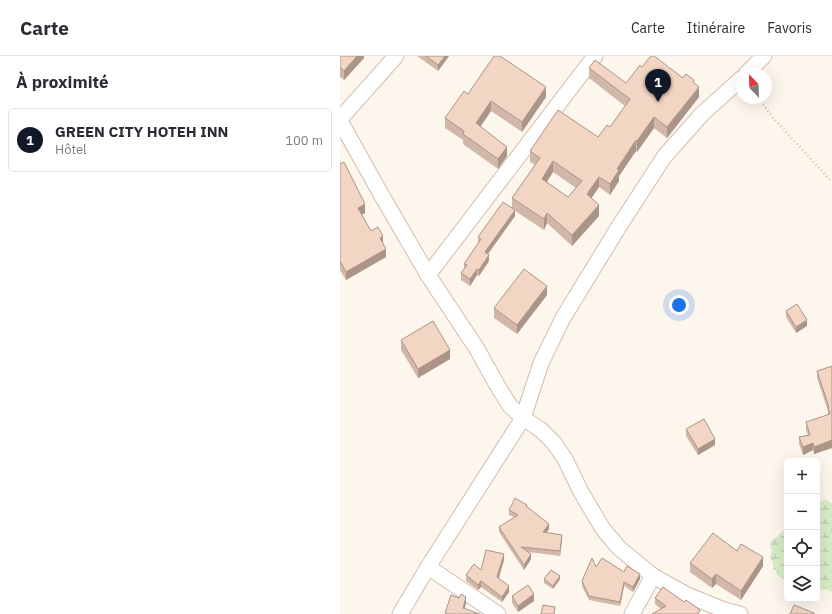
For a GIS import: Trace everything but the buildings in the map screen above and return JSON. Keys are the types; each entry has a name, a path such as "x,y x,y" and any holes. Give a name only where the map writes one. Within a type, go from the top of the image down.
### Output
{"street":[{"path":"396,56 340,120 428,275 477,349 510,406 523,418 541,430 554,443 565,459 581,492 603,529 620,548 653,576 687,595 724,610 740,614"},
{"path":"428,275 595,56"},
{"path":"752,68 764,56"},
{"path":"400,614 428,567 523,418 541,363 563,318 614,234 659,163 702,114 736,83"},
{"path":"428,567 498,614"},
{"path":"632,614 653,576"}],"path":[{"path":"762,104 773,118 832,182"}],"green space":[{"path":"827,500 832,504 832,592 820,588 820,501"},
{"path":"784,530 784,579 778,576 776,570 773,569 773,563 770,557 772,550 770,542"}],"place":[{"name":"GREEN CITY HOTEH INN","path":"658,102"}]}
